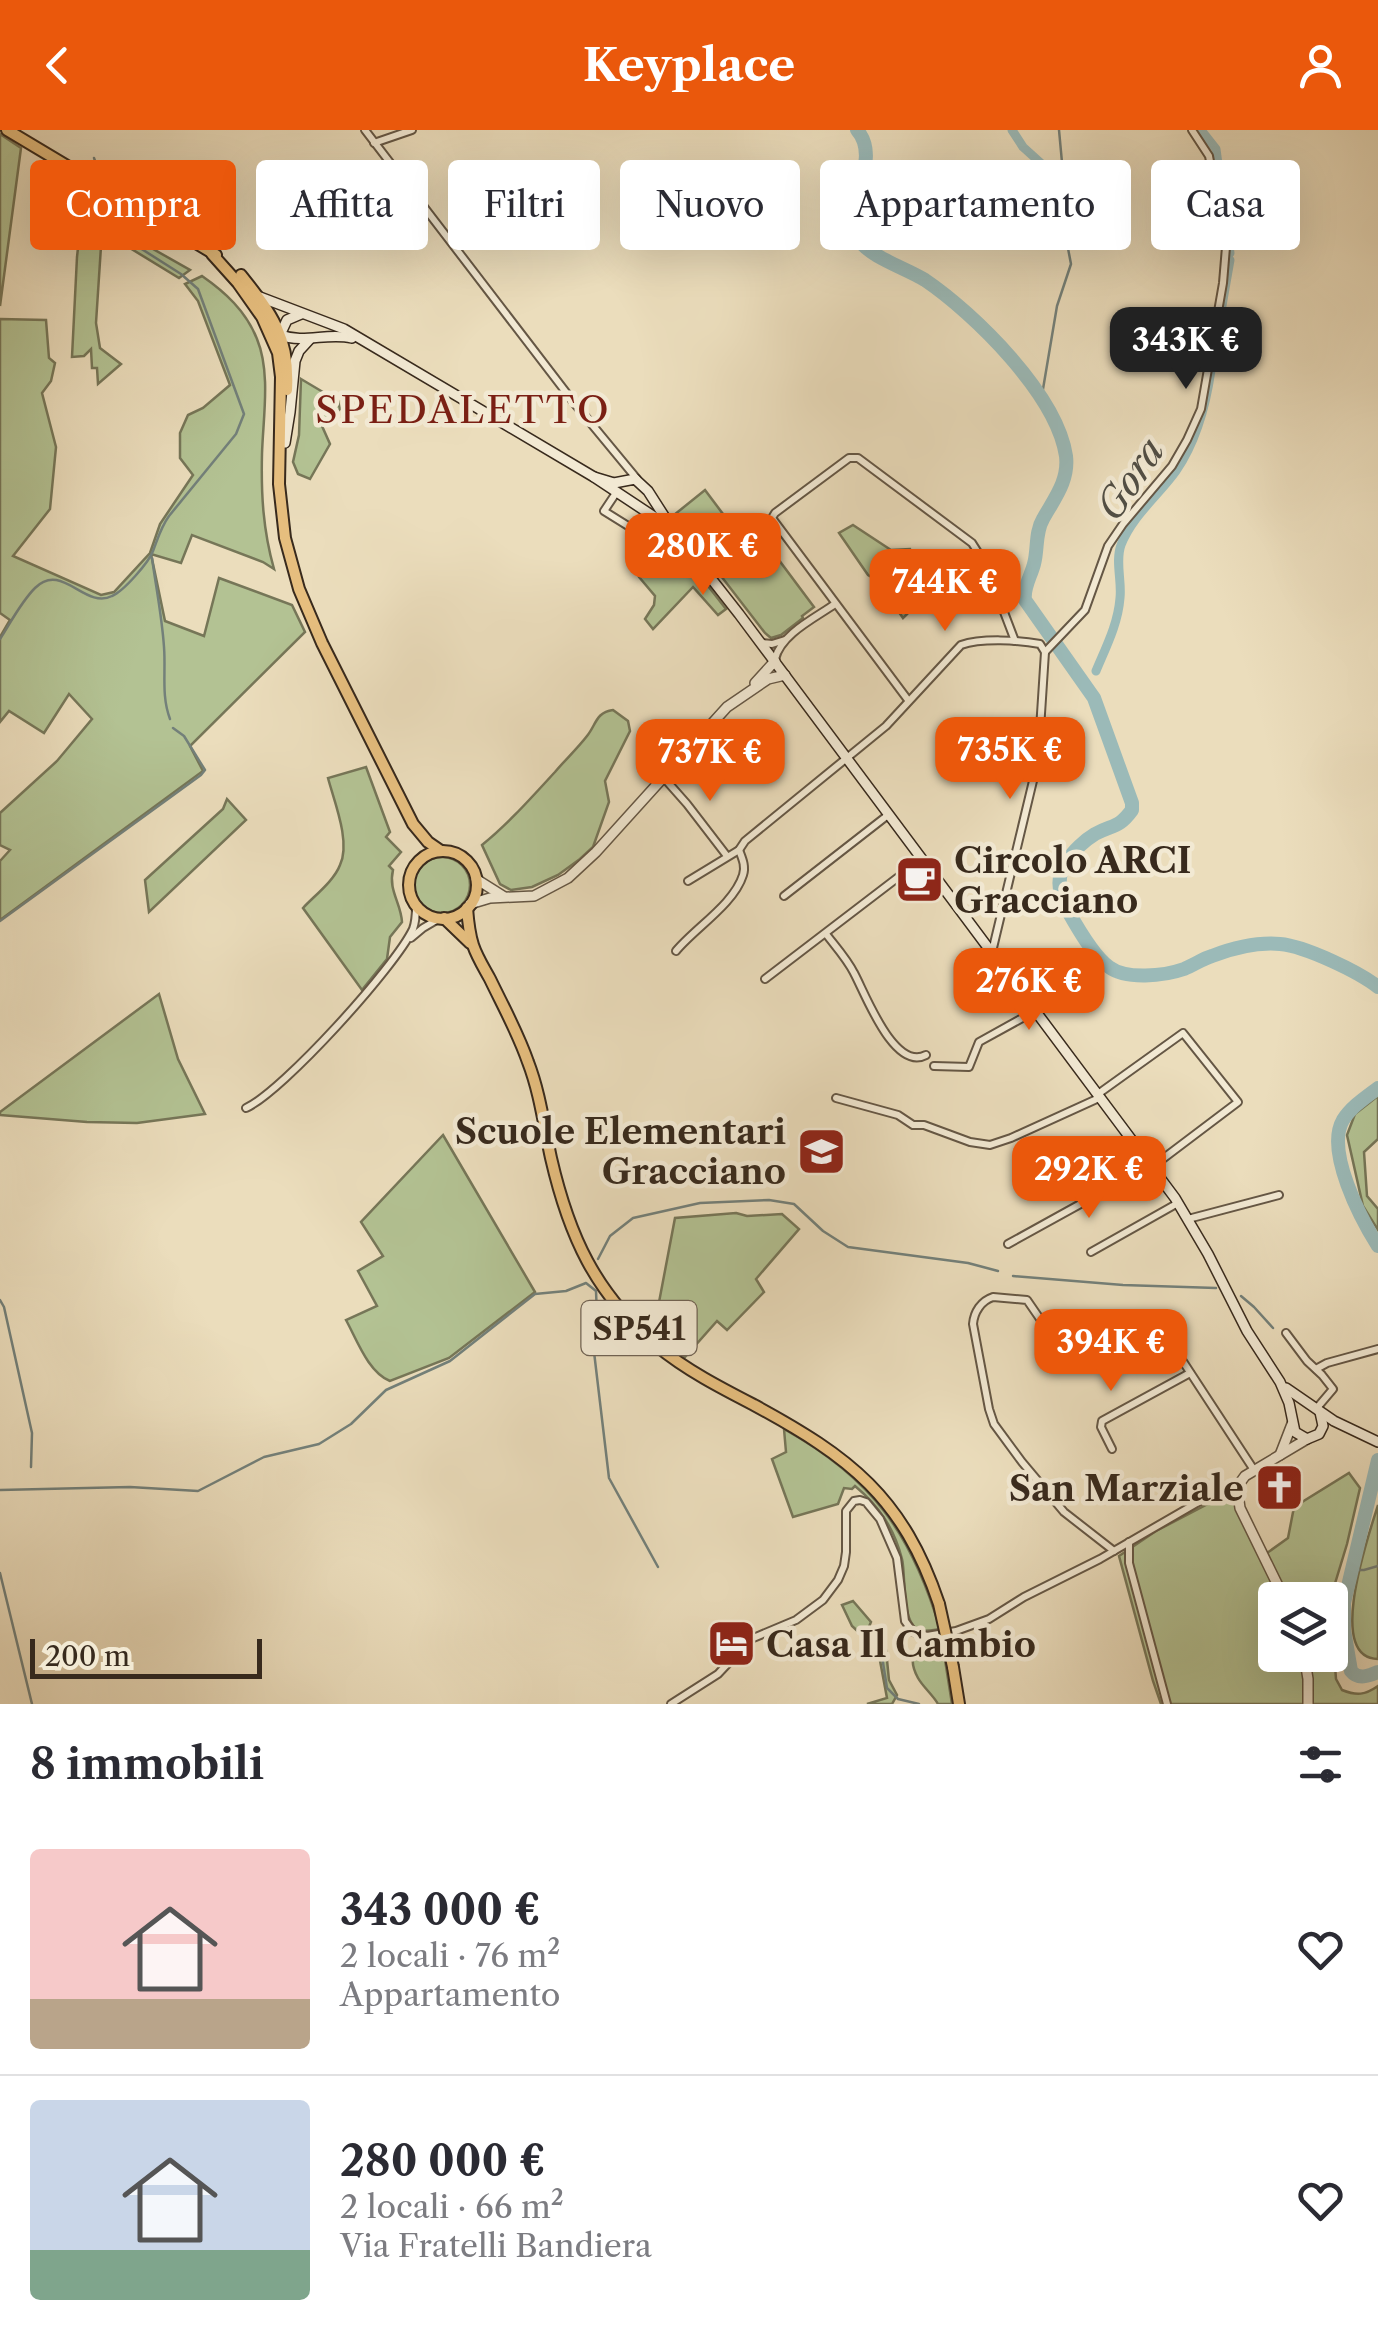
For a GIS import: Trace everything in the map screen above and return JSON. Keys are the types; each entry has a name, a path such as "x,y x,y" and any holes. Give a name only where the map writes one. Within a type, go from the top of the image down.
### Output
{"main road":[{"path":"7,130 218,258 254,298 280,335 287,354 285,443"},
{"path":"254,298 344,329 594,477 672,530 696,556 1152,1166 1188,1219 1280,1382 1298,1436 1311,1438"},
{"path":"254,298 278,353 280,492 285,538 303,600 413,824 428,842 468,862 476,879 506,897"},
{"path":"281,390 285,370 280,335 287,320 303,313"},
{"path":"280,335 295,340 332,335 364,342"},
{"path":"280,492 295,361 310,339"},
{"path":"594,477 614,483 632,480 652,496 672,530"},
{"path":"618,494 632,480"},
{"path":"641,508 647,506 652,496"},
{"path":"751,689 775,662"},
{"path":"442,918 490,898 534,896 572,875 725,709 772,677 785,676"},
{"path":"413,824 416,863 408,884 416,906"},
{"path":"416,863 441,850"},
{"name":"SP541","path":"474,948 468,906 475,895 476,879"},
{"name":"SP541","path":"416,906 428,915 442,918 474,948 529,1063 565,1210 598,1279 640,1329 670,1356 840,1456 891,1508 927,1569 939,1604 959,1704"},
{"path":"1280,1382 1350,1430 1378,1442"},
{"path":"1280,1455 1292,1421 1302,1408 1316,1409"},
{"path":"1311,1438 1324,1426 1316,1409"},
{"path":"1276,1582 1240,1508 1237,1487 1254,1470 1311,1438 1350,1430"},
{"path":"1307,1672 1308,1704"}],"street":[{"path":"365,130 632,480"},
{"path":"374,143 412,130"},
{"path":"992,952 1038,760 1048,648 1086,607 1108,546 1169,470 1193,429 1202,403 1226,247 1210,156 1192,130"},
{"path":"908,700 772,517 848,458 858,458 972,542 986,566 1015,642"},
{"path":"618,494 604,511 649,539"},
{"path":"761,643 786,639 835,604"},
{"path":"775,662 786,639"},
{"path":"688,881 739,850 745,841 848,759 890,722 963,644 1038,643 1048,648"},
{"path":"664,778 727,856"},
{"path":"784,896 889,814"},
{"path":"676,951 739,882 744,868 739,850"},
{"path":"765,980 922,858"},
{"path":"246,1108 271,1092 301,1064 369,987 413,928 416,906"},
{"path":"402,946 442,918"},
{"path":"826,934 850,966 890,1039 914,1058 926,1055"},
{"path":"934,1066 969,1067 979,1042 1036,1010"},
{"path":"836,1098 990,1145 1099,1096 1183,1033 1238,1102 1152,1166 1008,1244"},
{"path":"1188,1219 1279,1194"},
{"path":"1092,1252 1178,1203"},
{"path":"1114,1551 1064,1512 992,1421 973,1322 977,1310 988,1299 1027,1300 1072,1364 1149,1328 1157,1328 1167,1336 1254,1470"},
{"path":"1286,1333 1334,1390 1316,1409"},
{"path":"1316,1369 1378,1349"},
{"path":"1112,1449 1102,1421 1190,1373"},
{"path":"670,1704 715,1676 751,1639 793,1621 824,1600 843,1570 846,1511 854,1501 868,1503 887,1533 897,1558 905,1620 911,1630 924,1636 983,1622 1220,1490 1237,1487"},
{"path":"1130,1542 1129,1563 1167,1704"}],"green space":[{"path":"0,134 21,148 0,306"},
{"path":"78,250 101,250 96,323 100,348 121,364 98,384 91,349 84,356 72,357"},
{"path":"133,250 155,250 190,270 179,278"},
{"path":"202,276 241,311 261,352 265,396 262,498 274,569 192,535 181,563 151,554 165,621 204,636 219,578 292,605 305,632 190,746 203,771 0,920 0,861 10,850 0,845 0,813 57,761 92,719 69,694 44,733 9,711 0,722 0,637 10,620 0,613 0,319 46,320 49,358 55,363 51,381 42,393 56,447 50,509 13,556 101,595 114,592 150,553 160,524 193,475 180,458 180,433 188,415 203,408 230,385 198,301 185,284"},
{"path":"301,379 338,401 340,409 322,426 330,444 310,479 298,474 293,462 299,435"},
{"path":"705,490 747,546 761,536 814,607 781,635 771,638 765,633 674,515"},
{"path":"853,525 891,550 910,549 923,585 918,601 903,618 839,533"},
{"path":"658,532 687,559 726,609 718,615 693,587 653,629 645,619 655,596 637,569"},
{"path":"613,710 628,721 630,731 605,781 609,802 593,847 558,875 532,887 511,890 500,884 482,845 555,772 600,716"},
{"path":"366,767 390,832 386,837 401,852 389,866 402,922 390,937 387,959 362,990 303,908 333,877 343,856 340,821 328,778"},
{"path":"227,799 246,820 149,912 145,880 223,809"},
{"path":"442,857 462,865 470,885 462,905 442,913 422,905 414,885 422,865"},
{"path":"159,994 178,1059 205,1114 137,1123 0,1115 0,1112"},
{"path":"1378,1096 1378,1139 1364,1152 1367,1196 1378,1209 1378,1230 1363,1206 1347,1135 1355,1114"},
{"path":"443,1135 535,1292 449,1358 390,1381 369,1363 346,1320 377,1306 358,1271 383,1256 361,1222"},
{"path":"782,1214 799,1229 756,1279 764,1292 727,1330 717,1321 685,1357 669,1345 656,1318 675,1218"},
{"path":"784,1429 842,1468 884,1512 916,1565 940,1629 922,1631 912,1624 895,1537 871,1501 855,1486 844,1488 838,1504 793,1517 772,1459 786,1452"},
{"path":"1349,1473 1360,1488 1335,1582 1258,1582 1258,1672 1335,1672 1342,1690 1365,1693 1378,1686 1378,1704 1161,1704 1119,1556 1156,1531 1225,1495 1235,1498 1267,1553 1288,1538 1294,1507"},
{"path":"1378,1505 1378,1659 1362,1654 1354,1639 1352,1618 1360,1566"},
{"path":"853,1601 871,1622 868,1629 886,1650 889,1680 897,1695 892,1704 867,1704 887,1698 878,1650 852,1626 842,1605"},
{"path":"942,1641 952,1704 938,1704 914,1669 916,1650"}],"waterway":[{"path":"857,130 866,156 854,214 860,241 880,257 925,280 989,335 1031,382 1059,432 1066,456 1063,482 1039,530 1025,600 1094,698 1132,803 1132,810 1123,820 1087,839 1063,867 1061,892 1076,925 1103,962 1125,974 1166,973 1237,948 1280,944 1331,961 1378,987"},
{"path":"1012,130 1037,160"},
{"path":"1042,395 1057,306 1071,264 1062,217 1064,184 1059,130"},
{"name":"Gora","path":"1201,130 1216,149 1230,253"},
{"path":"0,639 25,599 45,581 64,582 102,599 123,588 151,556 169,516 236,434 244,414 198,289 143,250"},
{"name":"Gora","path":"1216,340 1230,260"},
{"name":"Gora","path":"1096,671 1119,608 1121,545 1190,447 1211,370"},
{"path":"152,558 170,719"},
{"path":"0,921 201,775 205,770 184,736 173,728"},
{"path":"1378,1088 1343,1120 1338,1149 1347,1184 1378,1246"},
{"path":"598,1259 610,1236 633,1218 700,1203 769,1200 794,1204 823,1231 848,1247 968,1263 998,1271"},
{"path":"1013,1276 1216,1288"},
{"path":"0,1490 130,1487 198,1491 264,1457 319,1444 351,1424 386,1390 450,1361 535,1294 566,1291 586,1283 596,1291 597,1316 592,1335 609,1478 658,1567"},
{"path":"1241,1296 1273,1328"},
{"path":"0,1300 32,1433 31,1467"},
{"path":"1378,1460 1344,1603 1351,1671 1360,1676 1378,1672"},
{"path":"1350,1570 1378,1566"},
{"path":"0,1573 32,1704"},
{"path":"863,1632 881,1650 887,1688 898,1699 919,1704"}],"place":[{"name":"Circolo ARCI Gracciano","path":"919,880"},
{"name":"Scuole Elementari Gracciano","path":"821,1151"},
{"name":"San Marziale","path":"1279,1488"},
{"name":"Casa Il Cambio","path":"731,1644"}],"district":[{"name":"SPEDALETTO","path":"463,409"}]}
